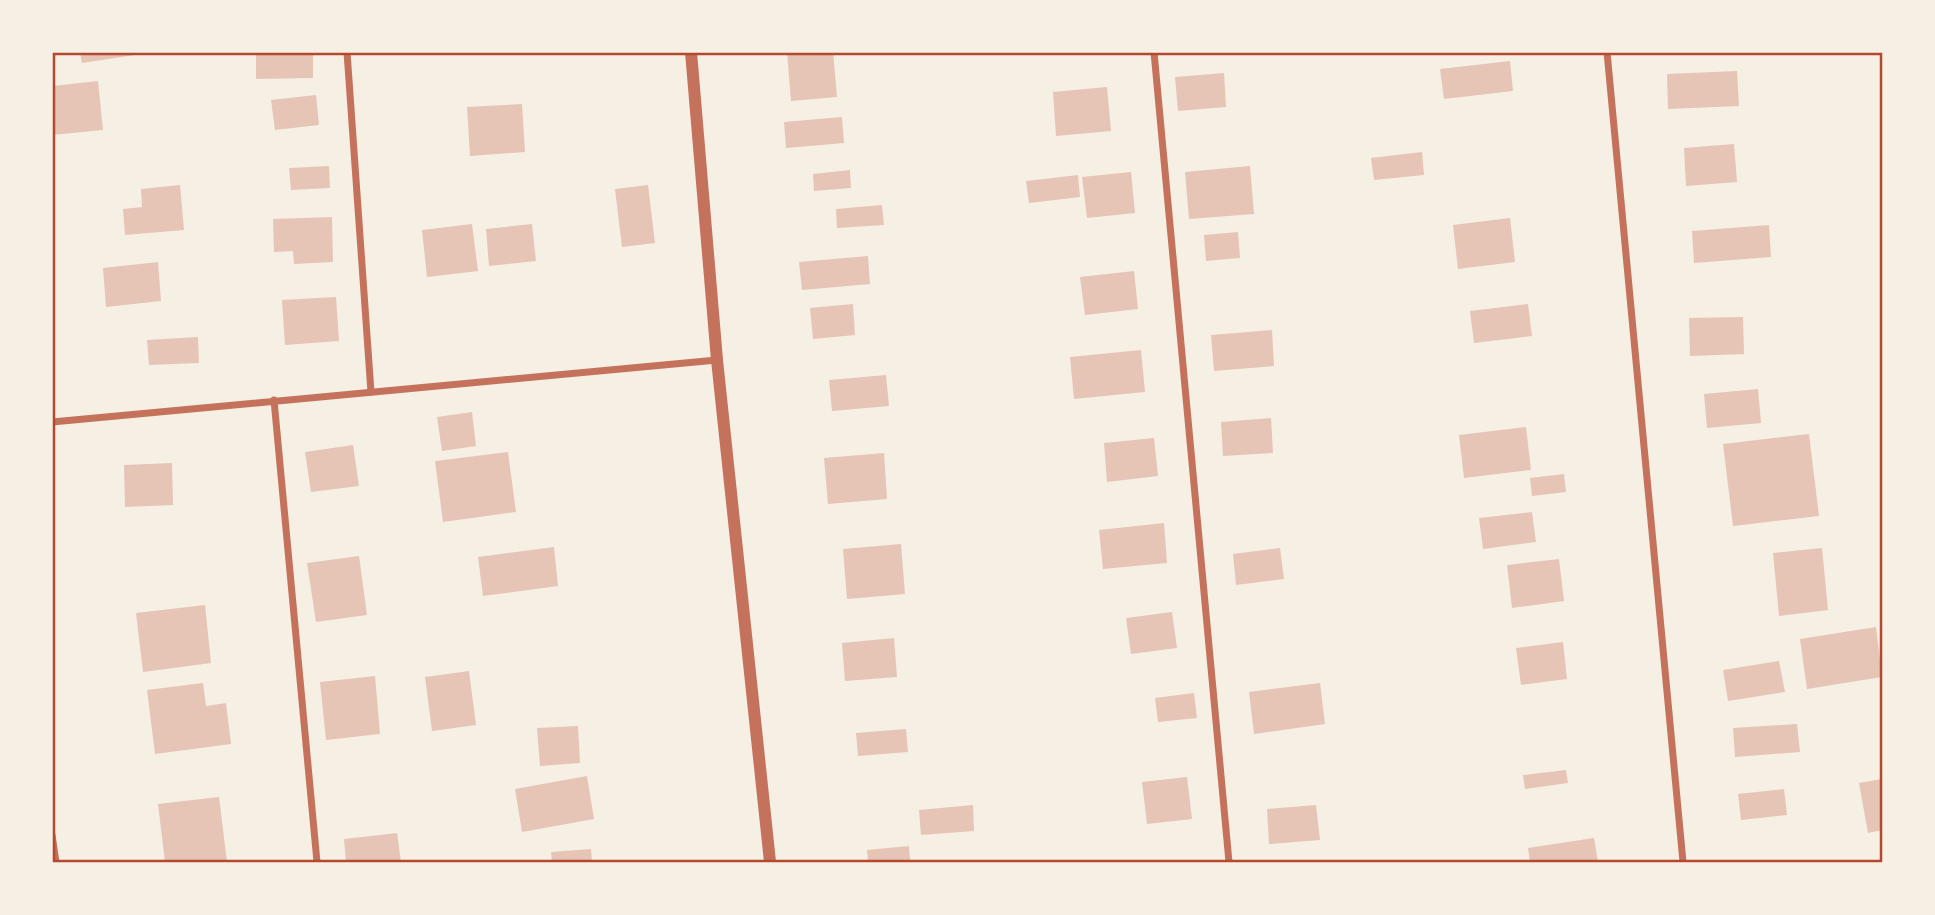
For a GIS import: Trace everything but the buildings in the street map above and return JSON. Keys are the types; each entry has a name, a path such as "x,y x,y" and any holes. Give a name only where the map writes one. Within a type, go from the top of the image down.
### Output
{"street":[{"path":"347,52 371,392"},
{"path":"691,52 717,360 770,863"},
{"path":"1154,52 1229,863"},
{"path":"1607,52 1683,863"},
{"path":"52,422 717,360"},
{"path":"274,400 317,863"},
{"path":"52,835 55,863"}]}
